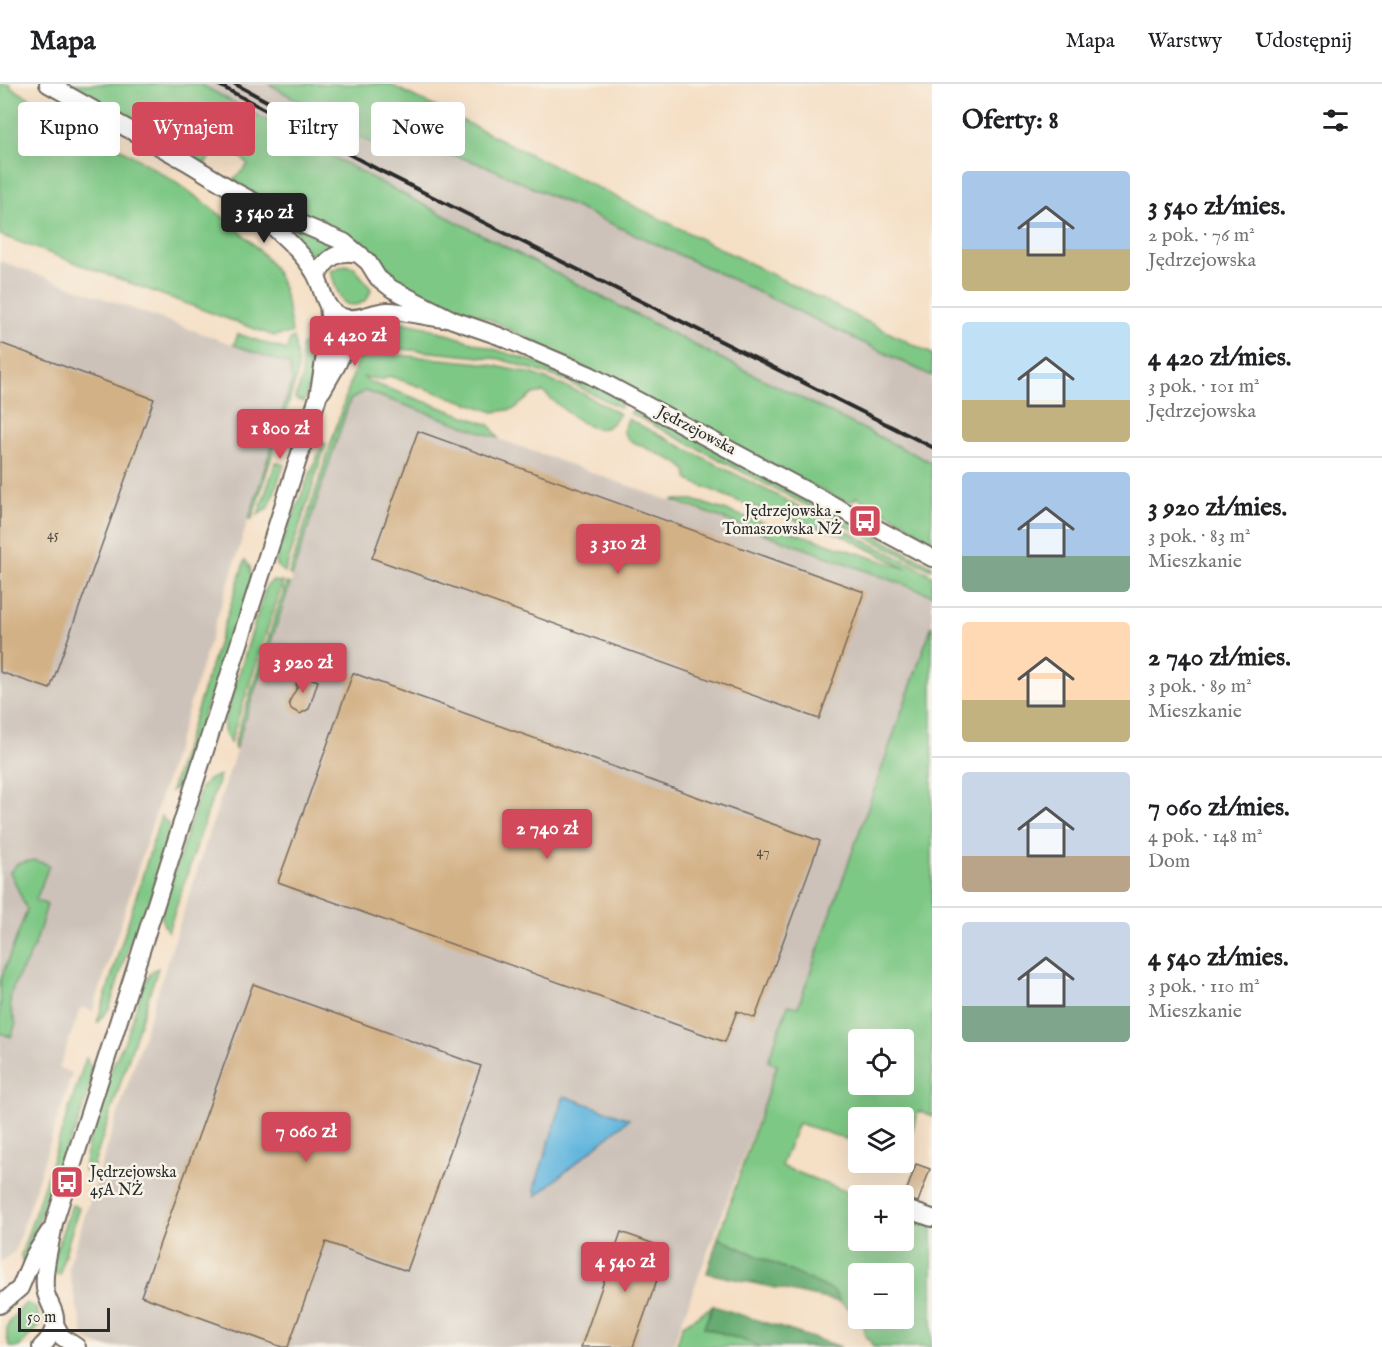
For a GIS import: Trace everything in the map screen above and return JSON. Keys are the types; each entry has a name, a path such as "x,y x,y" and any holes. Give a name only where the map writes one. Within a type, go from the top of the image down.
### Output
{"street":[{"name":"Jędrzejowska","path":"48,84 277,214 344,242 362,256 378,278 392,288 453,320 499,336 590,375 932,558"},
{"name":"Jędrzejowska","path":"236,192 309,265 334,313 348,318 394,311 453,320"},
{"path":"317,278 323,265 333,257 351,253 362,256"},
{"path":"318,397 337,365 354,326 370,315 379,297 378,278"},
{"path":"40,1347 52,1335 55,1324 55,1317 46,1297 45,1281 54,1223 318,397 330,325 328,305"},
{"path":"914,1212 932,1218"},
{"path":"7,1300 24,1281 33,1257 54,1223"},
{"path":"7,1300 28,1295 50,1303"},
{"path":"55,1324 62,1337 77,1347"}],"shaded area":[{"path":"200,84 269,84 300,102 267,102 267,121 255,114 255,102 233,102"},
{"path":"359,136 371,142 371,156 456,156 486,166 725,276 932,376 932,463 716,356 332,156 359,156"},
{"path":"0,261 290,365 292,381 93,1011 81,1007 59,1068 72,1073 15,1251 0,1262"},
{"path":"365,391 932,595 932,625 798,1007 788,1005 768,1060 778,1065 672,1347 105,1347 85,1340 68,1268 350,400"}],"green space":[{"path":"0,84 10,84 10,87 37,102 18,102 18,156 120,156 120,149 177,183 228,221 258,249 273,267 286,299 292,333 274,336 0,235"},
{"path":"66,84 200,84 233,102 132,102 132,122 120,115 120,102 97,102"},
{"path":"269,84 389,84 425,102 371,102 371,142 359,136 359,102 300,102"},
{"path":"255,114 267,121 267,156 332,156 716,356 932,463 932,542 901,520 856,497 853,501 847,501 835,497 493,321 397,283 376,254 362,242 268,202 233,180 248,165 238,156 255,156"},
{"path":"465,122 932,354 932,376 725,276 486,166 456,156 465,156"},
{"path":"191,156 210,156 205,164"},
{"path":"277,218 343,248 316,261"},
{"path":"345,265 354,267 371,289 364,302 346,304 339,295 330,271"},
{"path":"390,320 425,327 566,372 621,400 621,408 563,379 500,359 372,346 355,342 370,327"},
{"path":"238,334 286,350 291,339 294,338 298,367 252,519 249,519 292,381 290,365 234,345"},
{"path":"308,341 321,346 304,402 295,399 302,378 301,346"},
{"path":"367,352 482,363 533,374 584,394 620,414 609,426 600,429 583,423 543,392 533,394 514,409 494,412 389,376 382,380 363,377 370,382 490,425 498,438 365,391 350,400 292,576 289,574 358,359"},
{"path":"637,408 932,566 932,569 630,413"},
{"path":"628,419 932,575 932,595 672,500 693,500 907,569 842,535 745,504 688,480 686,470 678,463 629,440 623,431"},
{"path":"323,443 326,444 285,572 277,564 277,554"},
{"path":"276,462 284,465 269,507 258,515"},
{"path":"245,560 250,567 252,582 228,658 207,703 184,776 176,788 171,791"},
{"path":"272,581 283,582 230,743 224,730 224,722 266,587"},
{"path":"286,583 290,584 235,750 234,744"},
{"path":"932,625 932,1116 918,1111 914,1124 914,1107 848,1107 848,1140 798,1123 781,1166 848,1192 848,1251 914,1251 914,1217 932,1224 932,1347 874,1347 864,1333 864,1329 914,1329 914,1263 848,1263 848,1308 840,1302 834,1291 718,1238 777,1065 768,1061 788,1005 798,1007"},
{"path":"220,775 168,932 161,914 201,788 208,780"},
{"path":"161,816 169,825 171,835 149,902 129,945 109,1009 97,1023"},
{"path":"34,860 49,865 36,900 47,905 34,945 11,993 10,1002 16,1023 11,1037 0,1033 0,981 27,910 10,872 17,864"},
{"path":"158,968 91,1173 84,1171 88,1143 109,1074 127,1036 143,986 152,971"},
{"path":"86,1058 91,1067 90,1088 76,1129 58,1165 24,1262 21,1255"},
{"path":"72,1205 79,1207 60,1275 51,1272 56,1250"},
{"path":"718,1238 834,1291 840,1302 707,1273"},
{"path":"26,1303 36,1308 41,1323 19,1347 10,1347 7,1339 8,1327 13,1317"},
{"path":"713,1306 704,1327 762,1347 676,1347 683,1325"},
{"path":"713,1306 841,1347 762,1347 704,1327"}],"water":[{"path":"564,1096 629,1119 536,1196 535,1186"}],"building":[{"path":"0,343 154,399 50,689 0,672"},
{"path":"418,431 864,592 819,719 372,558"},
{"path":"353,673 820,841 755,1018 737,1011 725,1042 278,882"},
{"path":"299,674 318,681 309,709 300,714 291,709 289,702 298,686 296,685"},
{"path":"253,984 481,1066 407,1271 326,1242 288,1347 282,1347 141,1296"},
{"path":"916,1164 930,1169 918,1202 914,1201 914,1185 909,1185"},
{"path":"621,1232 668,1249 633,1347 581,1347"}],"railway":[{"path":"217,84 377,169 932,447"},
{"path":"235,84 268,102"}],"place":[{"name":"Jędrzejowska - Tomaszowska NŻ","path":"865,521"},
{"name":"Jędrzejowska 45A NŻ","path":"67,1182"}]}
